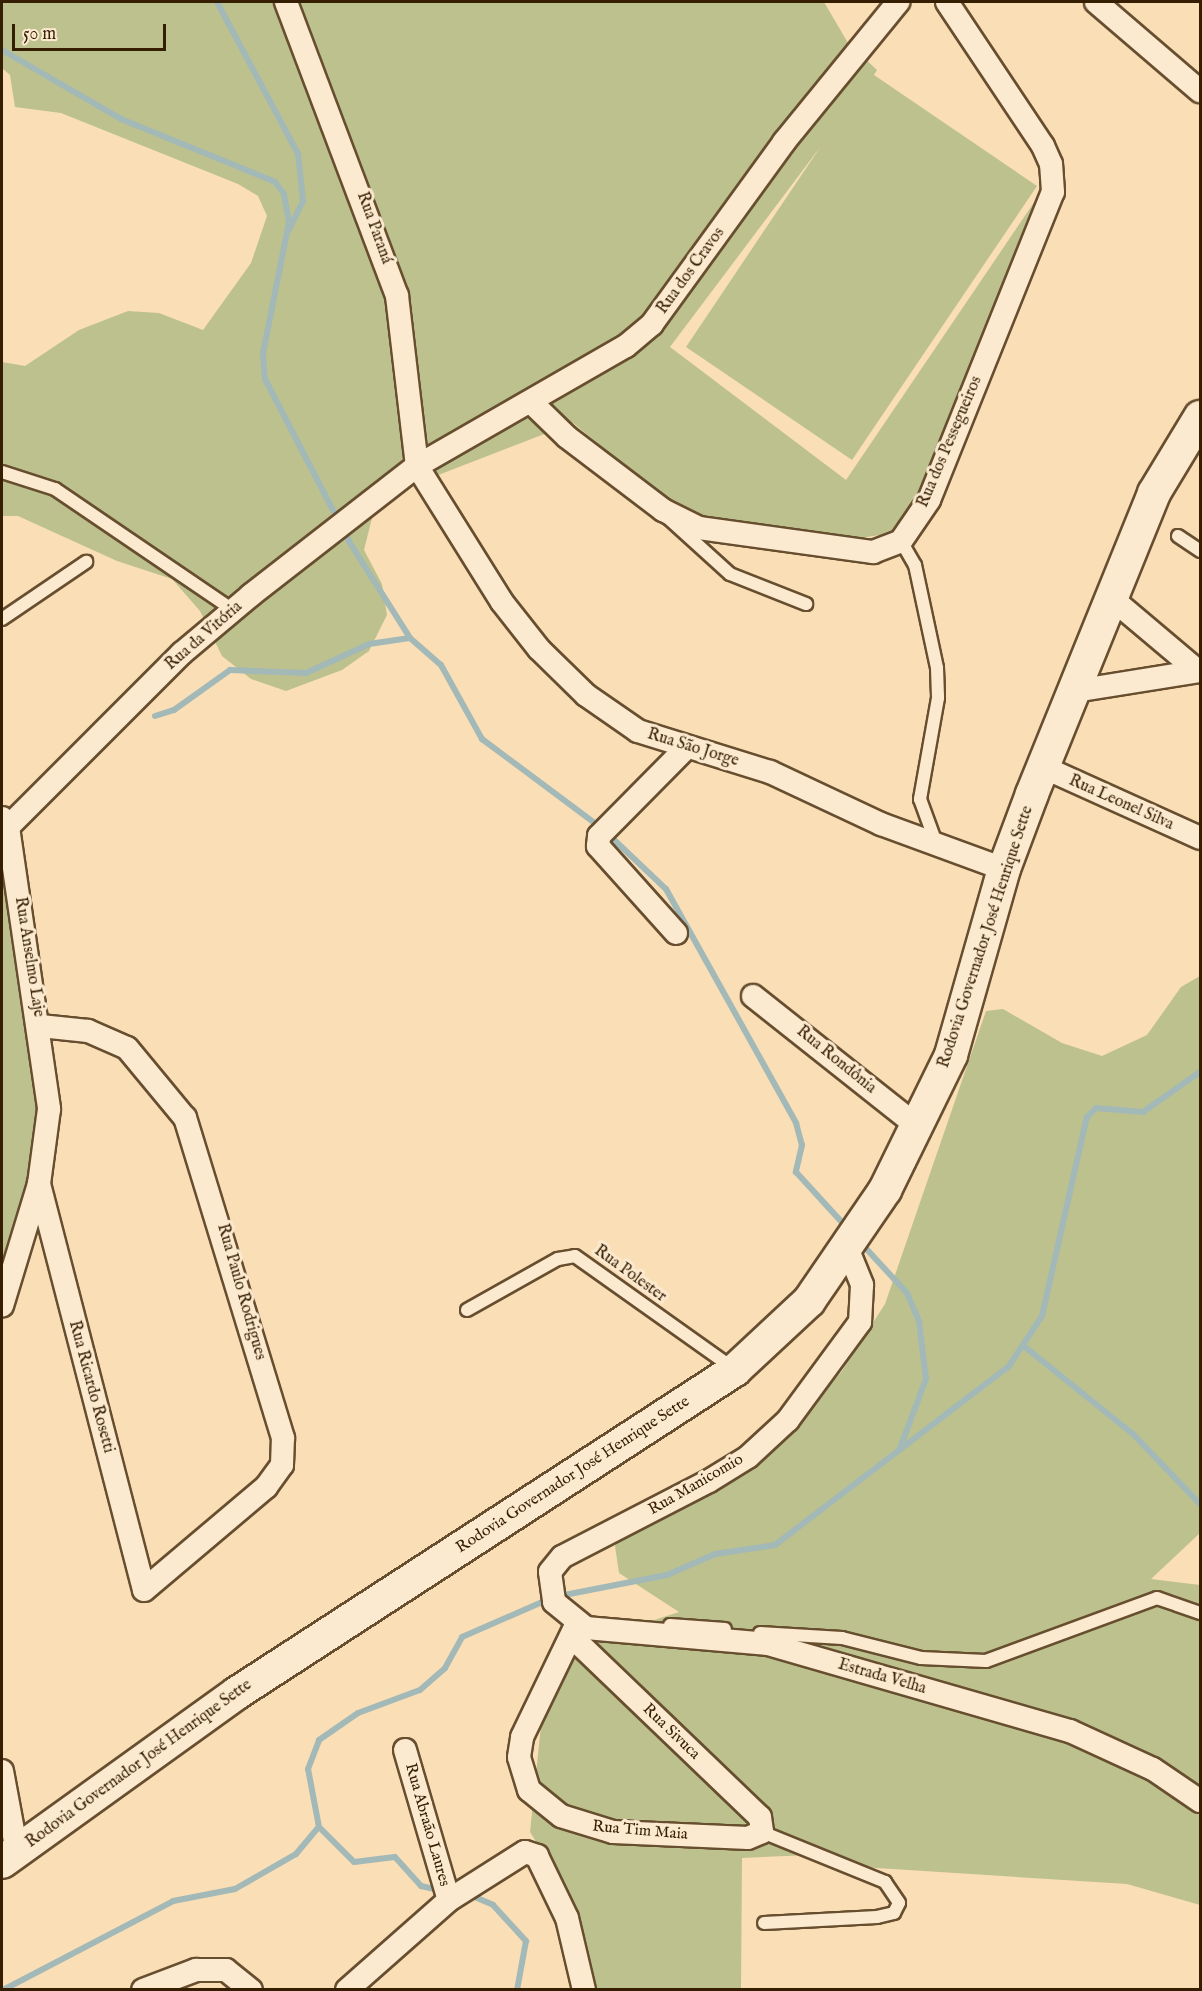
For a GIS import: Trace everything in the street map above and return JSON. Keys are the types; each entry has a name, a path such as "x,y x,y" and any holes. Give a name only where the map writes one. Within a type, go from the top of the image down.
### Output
{"main road":[{"name":"Rodovia Governador José Henrique Sette","path":"9,1857 237,1693 735,1370 809,1301 848,1250 918,1127 951,1055 1004,869 1043,767 1154,493 1200,417"}],"street":[{"name":"Rua Paraná","path":"286,2 397,296 417,466"},
{"name":"Rua dos Cravos","path":"417,466 626,346 652,324 784,142 898,2"},
{"name":"Rua dos Pessegueiros","path":"901,541 929,500 1053,192 1051,164 1043,146 948,2"},
{"path":"1096,2 1200,90"},
{"path":"531,402 567,437 663,510 726,535 873,552 901,541"},
{"name":"Rua da Vitória","path":"5,823 182,653 233,609 417,466"},
{"name":"Rua São Jorge","path":"417,466 501,602 539,649 586,695 638,731 686,749 770,772 937,847 1004,869"},
{"path":"1110,597 1199,671"},
{"path":"1075,691 1199,671"},
{"path":"676,933 598,846 599,837 686,749"},
{"name":"Rua Leonel Silva","path":"1043,767 1200,838"},
{"name":"Rua Anselmo Laje","path":"5,823 39,1026 49,1109 39,1184"},
{"name":"Rua Rondônia","path":"753,996 918,1127"},
{"name":"Rua Paulo Rodrigues","path":"39,1026 88,1031 127,1048 185,1118 283,1438 282,1465 266,1487 144,1590"},
{"path":"2,1306 39,1184"},
{"name":"Rua Ricardo Rosetti","path":"39,1184 144,1590"},
{"name":"Rua Manicomio","path":"554,1602 550,1572 562,1557 709,1480 748,1456 788,1420 860,1322 862,1285 848,1250"},
{"name":"Estrada Velha","path":"554,1602 574,1630 779,1648 1070,1731 1153,1769 1200,1802"},
{"name":"Rua Tim Maia","path":"574,1630 522,1737 522,1773 542,1805 578,1824 613,1832 748,1838 762,1832"},
{"name":"Rua Sivuca","path":"574,1630 759,1816 762,1832"},
{"name":"Rua Abraão Laures","path":"405,1750 449,1900"},
{"path":"2,1771 9,1857"},
{"name":"Rua Abraão Laures","path":"347,1989 449,1900 516,1855 532,1853 540,1862 567,1918 584,1989"},
{"path":"143,1989 196,1970 226,1970 251,1989"}],"lane":[{"path":"2,472 55,489 233,609"},
{"path":"663,510 672,526 730,574 806,604"},
{"path":"1179,536 1200,551"},
{"path":"901,541 915,565 937,668 938,698 920,799 937,847"},
{"path":"2,620 86,562"},
{"name":"Rua Polester","path":"467,1310 558,1259 575,1256 735,1370"},
{"path":"574,1630 691,1626 842,1638 921,1658 986,1661 1157,1598 1200,1613"},
{"path":"762,1832 885,1882 899,1903 894,1913 877,1917 764,1923"}],"green space":[{"path":"2,2 824,2 848,43 877,70 874,75 1037,186 852,460 686,347 821,146 670,347 846,480 1035,201 908,518 893,533 848,540 721,525 682,512 573,423 402,489 372,518 364,550 382,584 387,615 369,651 342,670 286,691 251,679 222,656 200,611 172,579 117,561 18,516 2,516 2,362 25,366 79,330 128,311 159,313 203,330 251,263 267,216 258,196 238,184 61,113 15,107 10,75 2,68"},
{"path":"2,852 36,1058 36,1146 2,1275"},
{"path":"1200,976 1200,1533 1151,1579 1200,1585 1200,1905 1127,1884 861,1867 833,1854 742,1858 741,1989 591,1989 572,1899 530,1832 543,1706 572,1654 608,1635 679,1612 619,1573 615,1546 621,1533 796,1422 842,1371 885,1304 986,1011 1003,1009 1062,1043 1102,1056 1147,1035 1181,987"}],"waterway":[{"path":"217,2 298,154 303,201 289,230"},
{"path":"2,50 121,119 275,182 284,194 289,222 263,353 265,379 350,543 410,638 441,665 482,739 600,827"},
{"path":"155,716 174,710 230,670 306,673 369,644 410,638"},
{"path":"608,834 666,889 796,1123 802,1145 796,1172 848,1229"},
{"path":"559,1596 667,1575 715,1554 775,1545 1009,1366 1042,1316 1087,1117 1096,1108 1143,1112 1200,1072"},
{"path":"861,1243 907,1293 919,1321 926,1379 900,1448"},
{"path":"1025,1347 1133,1434 1200,1504"},
{"path":"3,1990 173,1901 235,1889 296,1854 319,1827 308,1769 319,1740 358,1713 420,1690 445,1668 462,1637 549,1599"},
{"path":"319,1827 354,1862 395,1857 421,1886 442,1891"},
{"path":"470,1895 493,1905 526,1941 517,1990"}]}
